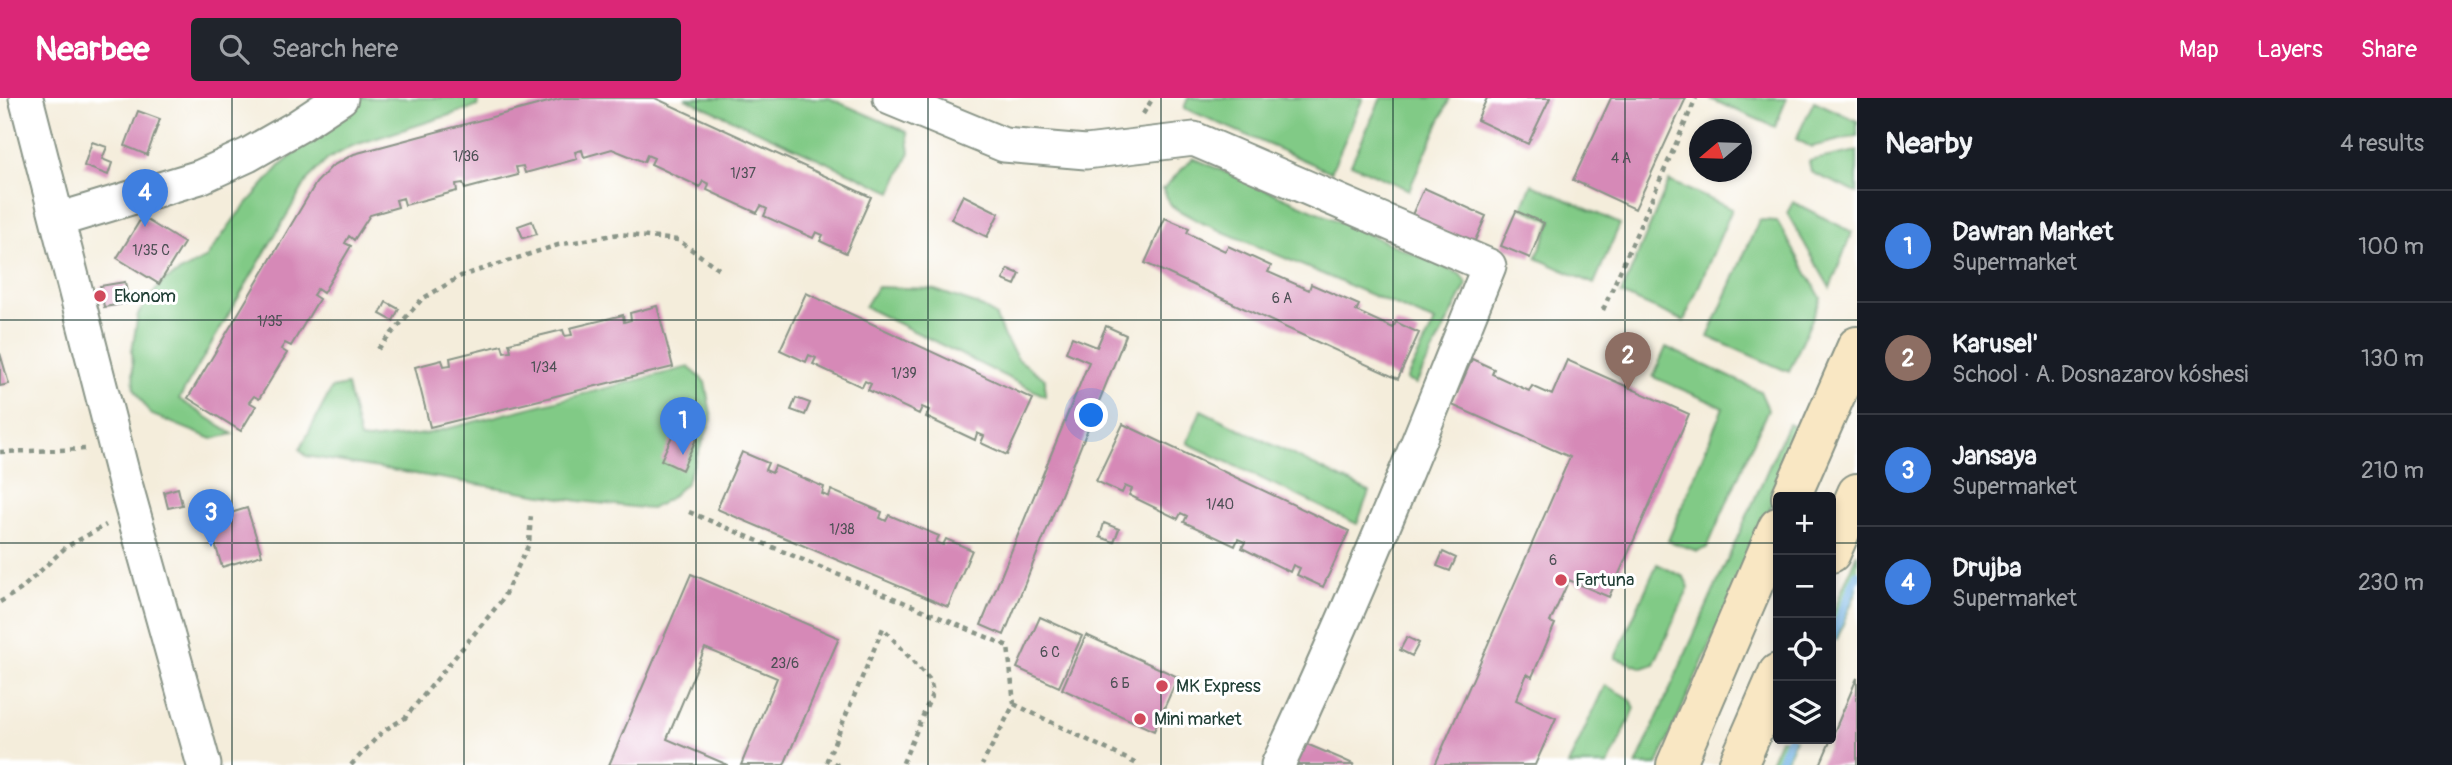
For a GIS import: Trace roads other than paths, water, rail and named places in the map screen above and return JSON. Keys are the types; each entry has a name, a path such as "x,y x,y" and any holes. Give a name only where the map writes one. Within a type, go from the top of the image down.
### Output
{"main road":[{"path":"1795,492 1839,429 1857,346"},
{"path":"1836,541 1857,493"},
{"path":"1676,765 1773,539"},
{"path":"1738,765 1775,681"}],"street":[{"path":"26,98 133,510 204,765"},
{"path":"58,220 200,177 287,133 341,98"},
{"path":"890,98 1004,145 1087,152 1194,139 1489,266 1391,514 1330,656 1279,765"}],"waterway":[{"path":"1836,627 1857,575"},
{"path":"1778,765 1787,744"}],"place":[{"name":"Drujba","path":"145,227"},
{"name":"Ekonom","path":"100,296"},
{"name":"Karusel'","path":"1628,390"},
{"name":"Dawran Market","path":"683,455"},
{"name":"Jansaya","path":"211,547"},
{"name":"Fartuna","path":"1561,580"},
{"name":"MK Express","path":"1162,686"},
{"name":"Mini market","path":"1140,719"}]}
